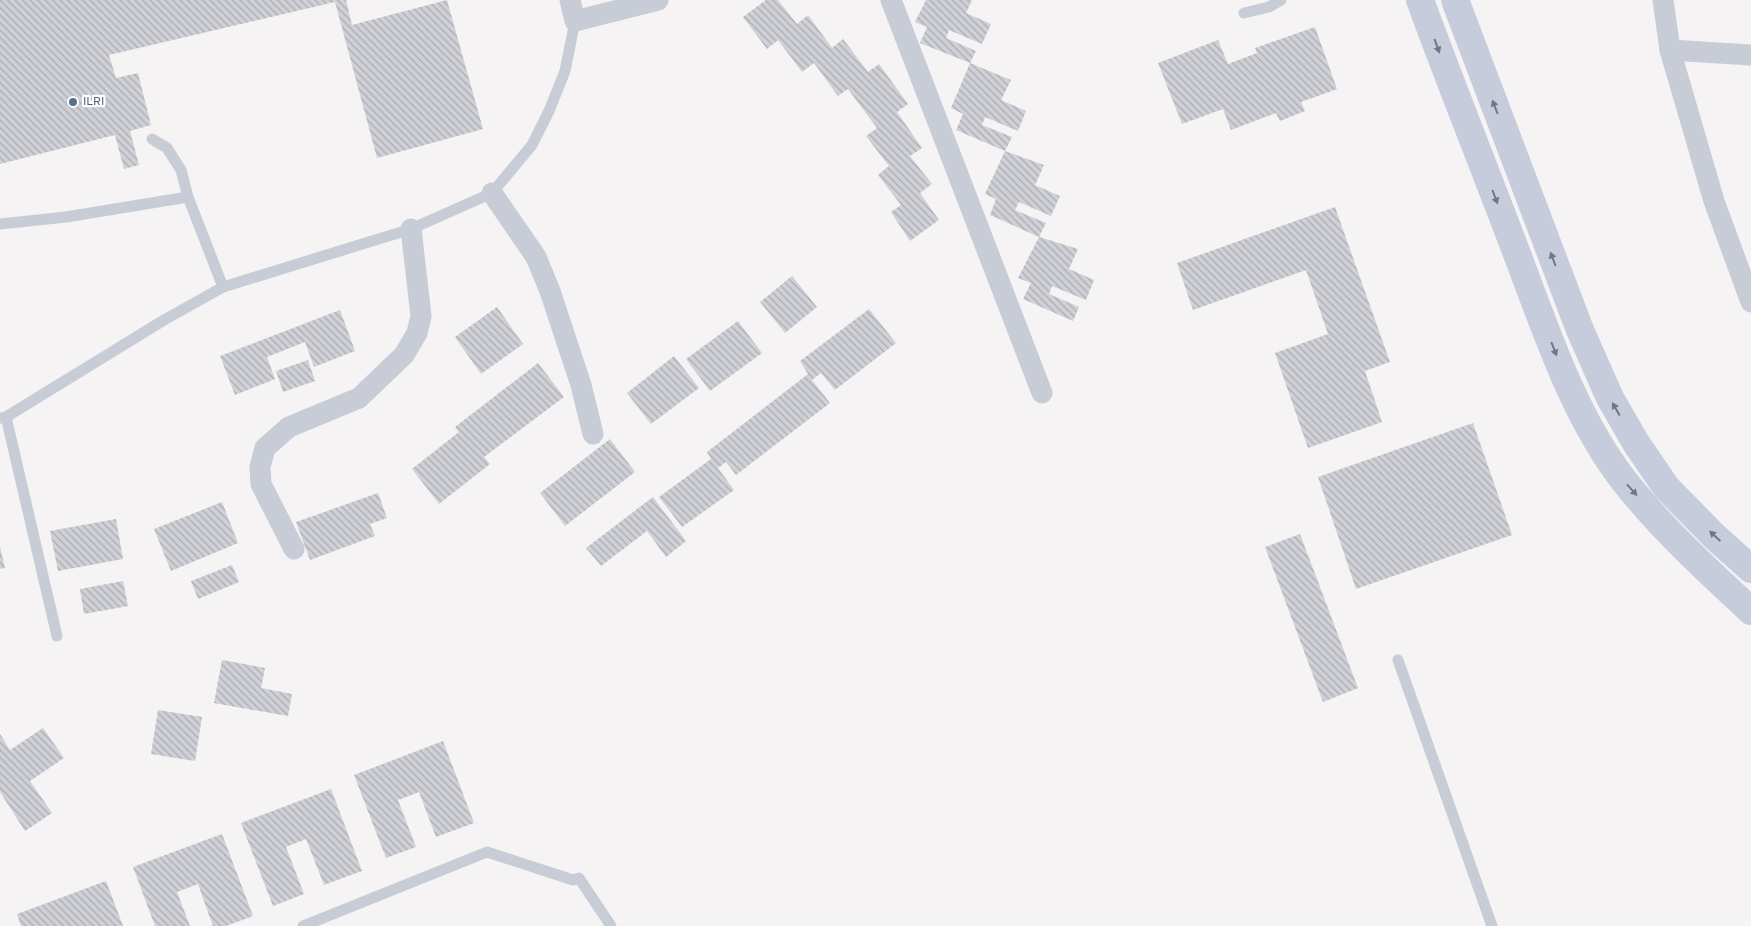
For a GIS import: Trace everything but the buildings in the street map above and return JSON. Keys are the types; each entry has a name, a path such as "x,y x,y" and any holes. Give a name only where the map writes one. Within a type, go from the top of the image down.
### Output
{"main road":[{"path":"1420,0 1558,359 1593,434 1624,481 1686,550 1751,611"},
{"path":"1455,0 1580,330 1610,398 1636,443 1666,487 1714,536 1751,569"}],"street":[{"path":"570,0 575,21 658,0"},
{"path":"891,0 1042,393"},
{"path":"1664,0 1670,50 1714,201 1751,302"},
{"path":"1670,50 1751,55"},
{"path":"492,193 536,257 581,385 593,434"},
{"path":"294,549 261,484 260,467 265,448 290,427 358,398 404,356 416,333 421,316 411,229"}],"lane":[{"path":"1244,13 1269,7 1280,0"},
{"path":"56,636 3,418 222,287 411,229 492,193 532,145 549,111 565,71 575,21"},
{"path":"152,139 167,148 181,170 188,197 222,287"},
{"path":"0,224 66,217 188,197"},
{"path":"1398,660 1492,926"},
{"path":"303,926 487,852 573,880 578,878 611,926"}],"place":[{"name":"ILRI","path":"73,102"}]}
